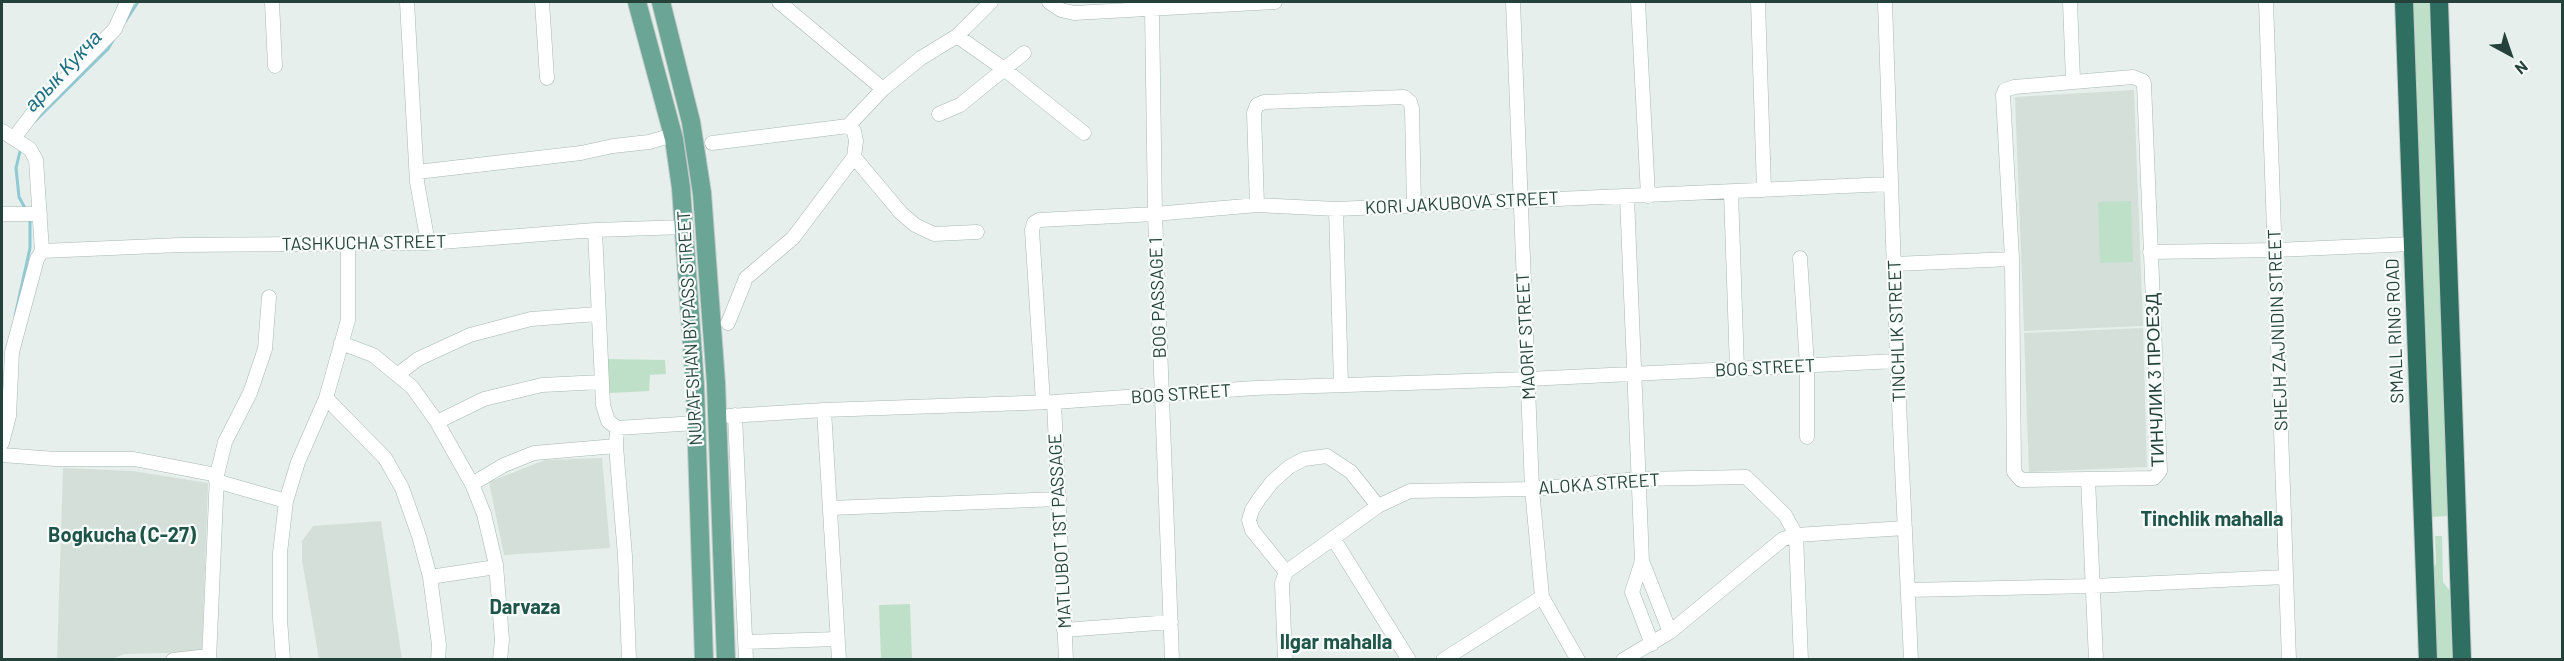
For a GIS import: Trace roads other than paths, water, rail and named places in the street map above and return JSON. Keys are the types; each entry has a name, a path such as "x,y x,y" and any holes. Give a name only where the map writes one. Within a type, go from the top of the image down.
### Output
{"highway":[{"name":"SMALL RING ROAD","path":"2404,2 2428,660"},
{"path":"2439,2 2462,660"},
{"path":"2424,530 2438,527 2456,531"}],"main road":[{"name":"NURAFSHAN BYPASS STREET","path":"637,2 673,135 679,168 685,227 696,423 704,660"},
{"name":"NURAFSHAN BYPASS STREET","path":"661,2 691,122 702,193 716,383 726,660"}],"street":[{"path":"2,443 9,416 12,352 37,259 42,251 36,160 30,148 8,135 115,28 127,2"},
{"path":"272,2 275,66"},
{"path":"407,2 417,172 428,243"},
{"path":"542,2 546,78"},
{"path":"779,2 884,89"},
{"path":"712,142 848,126 884,89 921,58 957,36 991,2"},
{"path":"1050,2 1061,10 1074,13 1275,2"},
{"name":"MAORIF STREET","path":"1513,2 1532,489 1542,597 1578,660"},
{"path":"1638,2 1648,196"},
{"path":"1758,2 1764,190"},
{"name":"TINCHLIK STREET","path":"1884,2 1911,660"},
{"path":"2070,2 2073,80"},
{"name":"SHEJH ZAJNIDIN STREET","path":"2266,2 2289,660"},
{"name":"BOG PASSAGE 1","path":"1152,9 1155,214 1172,660"},
{"path":"957,36 1004,69 1084,133"},
{"path":"939,114 960,105 1023,53"},
{"name":"ТИНЧЛИК 3 ПРОЕЗД","path":"2133,77 2143,81 2144,84 2160,471 2154,478 2021,480 2014,472 2012,259 2003,95 2005,90 2014,87 2073,80 2133,77"},
{"path":"1257,205 1254,113 1260,102 1404,97 1410,102 1412,109 1414,206"},
{"path":"728,323 746,278 793,238 854,158 856,141 854,131 848,126"},
{"path":"417,172 581,153 613,146 649,142 673,135"},
{"path":"854,158 901,213 915,225 934,234 977,232"},
{"name":"KORI JAKUBOVA STREET","path":"1034,223 1039,220 1155,214 1257,205 1336,209 1890,184"},
{"path":"1731,192 1737,369"},
{"path":"1627,197 1642,561 1670,632"},
{"path":"1336,209 1341,384"},
{"path":"2,214 40,214"},
{"name":"MATLUBOT 1ST PASSAGE","path":"1034,223 1032,230 1059,499 1066,660"},
{"name":"TASHKUCHA STREET","path":"42,251 180,245 428,243 595,230 685,227"},
{"path":"595,230 601,382 604,412 608,420 617,428 696,423"},
{"path":"2150,252 2276,250 2413,244"},
{"path":"283,660 280,553 286,501 298,462 326,398 348,320 348,245"},
{"path":"1800,258 1807,365 1807,437"},
{"path":"1894,264 2012,259"},
{"path":"173,660 209,658 217,478 225,442 250,393 265,349 270,297"},
{"path":"397,375 418,359 470,334 531,319 597,314"},
{"path":"341,343 373,355 412,387 437,423 472,484 487,525 496,567 502,640 500,660"},
{"name":"BOG STREET","path":"745,642 732,416 824,410 1048,402 1341,384 1634,375 1897,361"},
{"path":"437,423 484,399 542,385 601,382"},
{"path":"326,398 385,458 402,488 419,536 430,578 439,645 438,660"},
{"path":"824,410 838,660"},
{"path":"617,428 616,447 625,556 628,660"},
{"path":"472,484 504,465 534,453 616,447"},
{"path":"2,455 55,459 134,459 217,478 286,501"},
{"path":"1285,660 1282,583 1286,572 1252,530 1249,520 1252,510 1272,482 1289,467 1304,459 1327,456 1351,472 1378,506"},
{"name":"ALOKA STREET","path":"1286,572 1378,506 1410,491 1532,489 1639,479 1746,477 1785,515 1796,535"},
{"path":"2088,479 2096,660"},
{"path":"830,508 1059,499"},
{"path":"1623,660 1670,632 1783,539 1796,535 1905,528"},
{"path":"1796,535 1801,660"},
{"path":"1333,538 1409,660"},
{"path":"1642,561 1632,592 1652,644"},
{"path":"430,578 496,567"},
{"path":"1908,590 2093,586 2285,578"},
{"path":"1443,660 1542,597"},
{"path":"1064,630 1172,622"},
{"path":"746,660 745,642 837,639"}],"waterway":[{"name":"арык Кукча","path":"125,22 138,2"},
{"name":"арык Кукча","path":"35,121 108,49 115,37"},
{"name":"арык Кукча","path":"21,147 16,168 19,197 26,210"},
{"name":"арык Кукча","path":"15,316 30,248 30,219"},
{"name":"арык Кукча","path":"2,409 3,396"}],"district":[{"name":"Tinchlik mahalla","path":"2212,519"},
{"name":"Bogkucha (C-27)","path":"122,535"},
{"name":"Darvaza","path":"525,607"},
{"name":"Ilgar mahalla","path":"1336,642"}]}
